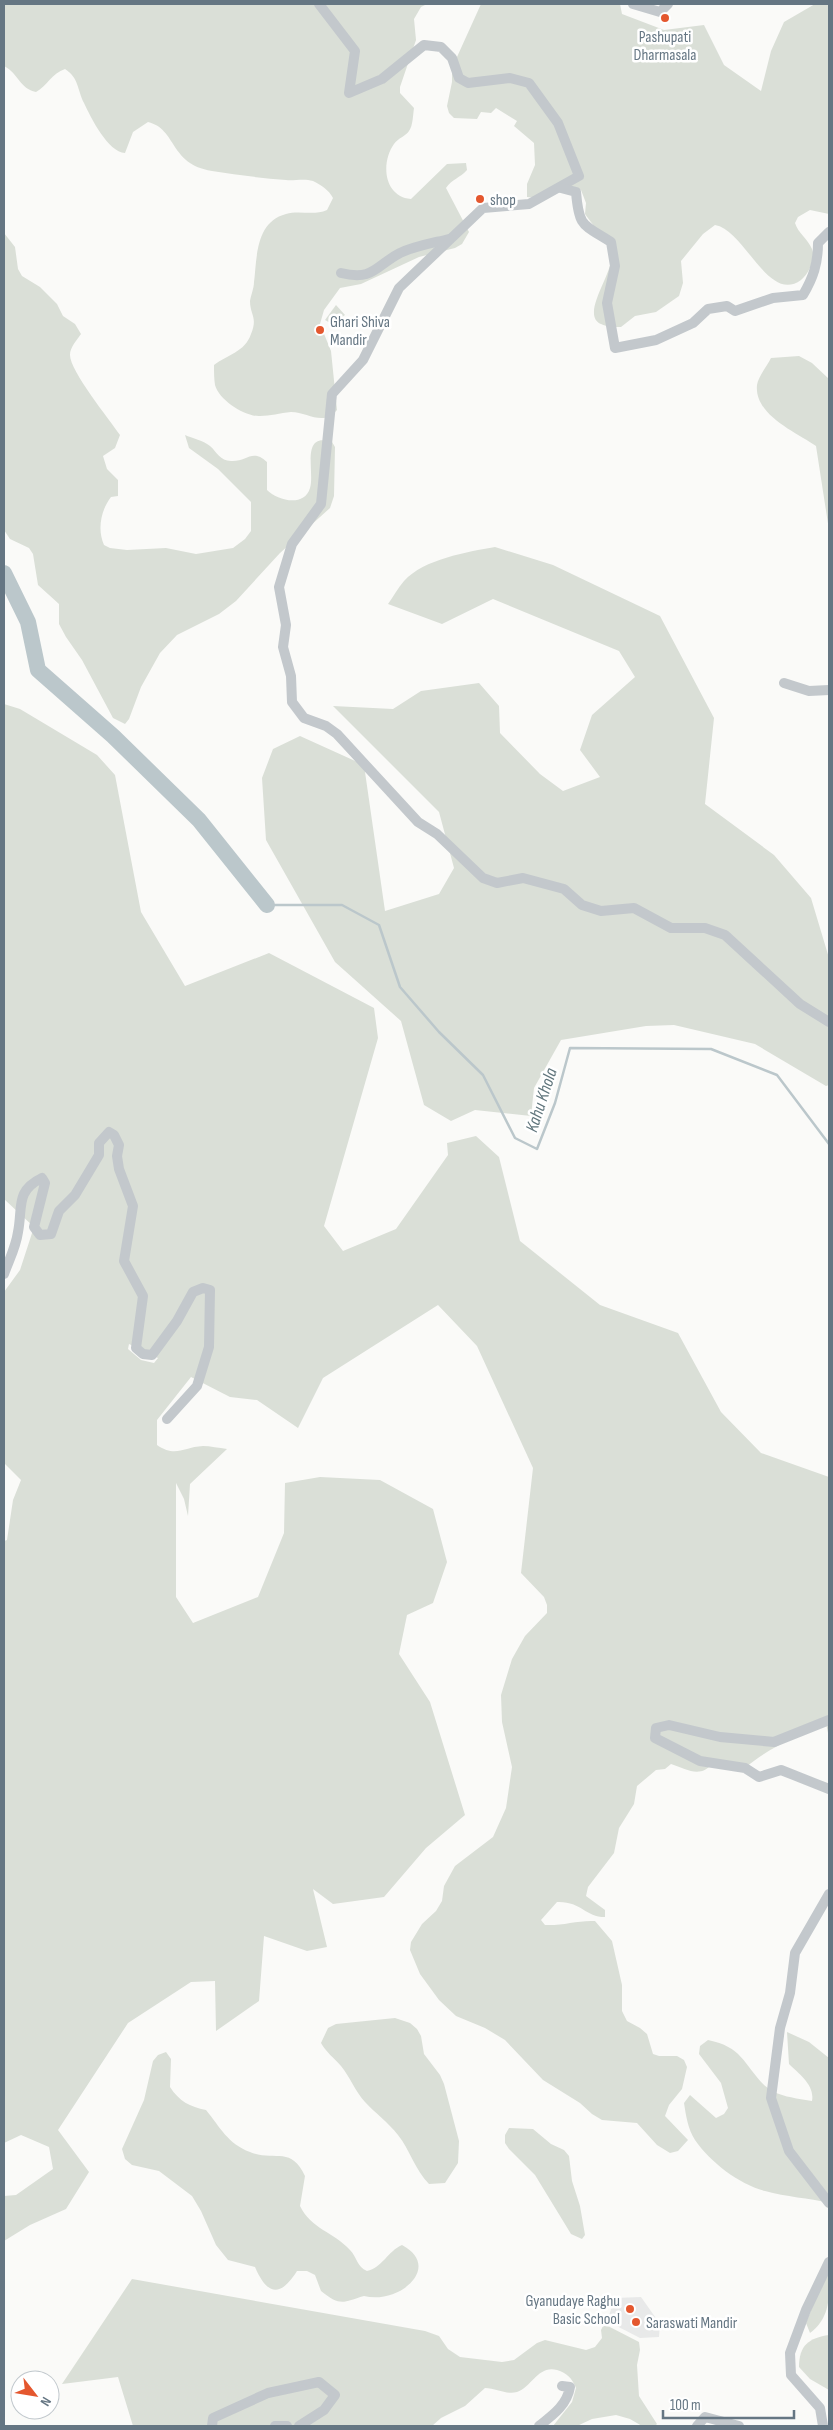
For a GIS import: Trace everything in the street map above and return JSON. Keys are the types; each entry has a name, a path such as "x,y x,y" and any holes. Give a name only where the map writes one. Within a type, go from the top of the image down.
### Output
{"street":[{"path":"320,4 355,51 349,92 382,79 424,45 441,47 452,58 459,78 468,83 510,78 529,84 558,123 579,176 561,188 529,204 482,208 399,288 363,360 332,394 322,504 292,544 279,587 286,625 283,647 291,676 292,702 304,718 326,726 337,734 418,822 437,834 483,878 497,883 523,878 564,889 582,905 601,911 634,908 671,928 705,928 725,935 800,1004 829,1022"},
{"path":"633,4 660,12 668,4"},
{"path":"561,188 576,192 582,224 611,242 615,266 607,303 615,348 656,340 693,323 708,309 727,306 735,311 773,298 803,295 813,279 818,261 818,243 829,232"},
{"path":"341,273 358,277 378,269 400,253 452,238"},
{"path":"784,683 809,691 829,690"},
{"path":"4,1274 16,1246 22,1198 29,1184 42,1178 45,1183 34,1227 40,1235 51,1234 59,1211 75,1195 99,1155 99,1143 109,1132 114,1134 119,1144 117,1156 119,1168 132,1206 124,1261 144,1296 136,1348 143,1354 152,1355 177,1321 193,1292 203,1288 210,1290 209,1347 197,1386 166,1419"},
{"path":"829,1720 774,1742 720,1737 669,1725 656,1728 655,1738 700,1761 745,1768 759,1777 781,1770 829,1789"},
{"path":"829,1894 795,1953 790,1993 780,2028 772,2098 789,2151 829,2203"},
{"path":"823,2426 820,2408 792,2375 790,2353 806,2310 829,2262"},
{"path":"212,2426 213,2418 268,2394 320,2382 335,2395 324,2410 299,2426"},
{"path":"539,2426 560,2409 569,2394 570,2386 562,2386"},
{"path":"697,2426 705,2417 739,2426"},
{"path":"276,2426 288,2426"}],"shaded area":[{"path":"4,4 427,4 421,7 414,19 416,40 400,87 400,93 414,108 412,123 408,133 396,142 390,151 387,160 387,177 395,192 402,197 411,199 447,164 466,163 467,170 446,188 469,232 462,244 455,248 419,257 361,284 340,288 324,310 320,324 331,351 337,410 332,415 321,418 291,412 264,416 247,414 233,407 217,391 214,365 245,345 251,334 254,320 250,301 254,287 257,252 263,233 268,225 276,218 286,214 317,213 327,210 333,198 319,184 310,180 249,176 212,171 198,167 180,154 164,132 148,122 133,132 125,153 112,147 91,117 70,72 65,69 60,71 36,92 26,88 4,66"},
{"path":"481,4 620,4 622,14 664,30 704,25 724,65 761,91 771,51 784,22 815,4 829,4 829,214 810,210 798,217 795,223 810,245 813,253 811,266 807,274 801,280 789,285 778,282 767,274 736,239 726,230 715,225 703,234 681,261 683,283 679,296 656,312 635,316 621,327 601,324 595,319 594,311 611,261 611,253 585,214 586,203 581,190 574,188 541,196 527,197 527,184 535,165 534,143 514,126 517,121 496,108 491,113 481,112 477,119 454,118 449,113 447,106 452,82 452,68"},
{"path":"4,233 15,247 18,269 22,276 40,287 57,304 63,316 75,324 81,334 71,349 72,362 83,383 120,435 115,448 103,456 107,469 118,480 118,496 111,497 101,520 101,533 104,545 110,548 127,550 166,548 196,554 233,548 245,539 251,531 251,502 218,469 189,448 185,435 207,444 221,458 227,461 237,461 253,456 262,458 267,462 267,490 277,497 290,500 302,498 310,488 311,455 312,448 316,442 322,440 332,442 335,447 334,496 330,508 280,553 236,601 219,614 177,635 160,653 141,687 129,719 125,724 113,718 82,660 66,637 59,624 59,604 38,585 33,554 29,548 10,539 4,530"},
{"path":"336,305 345,315 332,324 325,320"},
{"path":"799,356 812,363 829,379 829,530 816,446 778,422 762,405 758,396 758,382 771,358"},
{"path":"495,547 553,565 660,616 714,718 705,804 774,855 811,898 829,958 829,1085 826,1086 755,1044 674,1025 646,1026 561,1040 534,1088 531,1116 475,1110 451,1121 424,1105 401,1021 335,962 266,840 262,778 273,749 300,736 364,765 385,911 439,894 454,868 439,812 333,706 393,709 421,691 479,683 499,706 500,733 540,774 563,791 600,777 580,750 592,715 635,677 619,651 493,599 442,624 388,604 404,581 423,567 472,551"},
{"path":"4,704 20,709 97,755 115,775 141,912 185,986 269,953 374,1008 378,1038 324,1226 343,1251 396,1229 448,1155 447,1143 476,1136 499,1157 520,1241 600,1305 678,1333 721,1412 761,1453 829,1477 829,1738 826,1723 773,1748 745,1768 713,1763 703,1771 698,1772 671,1764 665,1769 656,1770 637,1786 634,1804 619,1828 614,1853 588,1887 586,1896 605,1910 605,1917 592,1915 572,1904 557,1902 541,1920 545,1925 595,1921 612,1941 622,1985 622,2011 627,2021 647,2034 653,2054 677,2056 684,2060 687,2067 682,2089 669,2105 665,2116 688,2140 678,2151 670,2153 657,2145 637,2123 602,2120 592,2114 580,2103 543,2080 505,2040 485,2028 456,2016 439,2000 420,1974 410,1950 411,1942 422,1924 436,1911 442,1901 444,1886 455,1866 493,1837 506,1808 512,1767 502,1722 501,1695 512,1659 525,1636 547,1613 544,1597 521,1573 533,1468 477,1346 438,1305 323,1378 298,1428 257,1400 230,1397 191,1377 157,1420 157,1445 169,1451 180,1451 203,1446 227,1449 190,1484 188,1516 184,1499 176,1483 176,1597 193,1623 258,1597 284,1533 285,1483 320,1477 380,1480 433,1509 447,1562 433,1603 407,1615 399,1654 430,1702 465,1815 426,1848 384,1897 333,1904 313,1889 327,1947 307,1951 264,1936 259,2001 216,2031 215,1981 191,1982 128,2023 58,2130 89,2172 66,2209 30,2225 4,2241 4,2196 16,2195 53,2169 49,2147 21,2135 4,2143 4,1541 7,1540 13,1500 21,1480 4,1463 4,1292 20,1270 34,1227 4,1199","holes":["129,1344 158,1358 154,1363 141,1360 128,1349"]},
{"path":"395,2018 410,2023 417,2029 421,2036 424,2054 440,2075 444,2084 459,2141 458,2163 445,2183 429,2184 420,2173 398,2135 365,2102 344,2070 321,2043 328,2028 336,2024"},
{"path":"787,2032 809,2042 829,2058 829,2203 765,2191 736,2178 726,2172 702,2149 695,2140 688,2122 684,2103 690,2095 716,2118 724,2114 728,2108 721,2083 699,2054 700,2046 708,2040 728,2047 735,2052 769,2089 787,2096 812,2101 809,2085 789,2064"},
{"path":"166,2052 171,2059 170,2087 181,2100 206,2110 230,2140 242,2149 259,2155 288,2157 300,2166 305,2176 300,2206 305,2214 316,2225 344,2244 359,2264 367,2271 377,2267 402,2245 414,2254 418,2264 417,2273 411,2282 402,2290 390,2295 364,2296 342,2302 333,2299 321,2291 315,2275 307,2271 297,2271 285,2286 274,2290 264,2283 255,2267 228,2260 216,2245 192,2196 159,2171 132,2165 125,2159 122,2149 144,2100 153,2061 158,2055"},
{"path":"509,2128 533,2129 551,2144 564,2150 569,2156 572,2181 580,2206 585,2235 582,2239 571,2234 535,2175 505,2143 505,2135"},
{"path":"829,2265 829,2293 826,2311 823,2319 810,2333 806,2323"},
{"path":"132,2279 425,2331 439,2336 448,2349 460,2357 502,2362 514,2360 537,2343 545,2340 586,2350 595,2347 602,2338 601,2330 604,2324 639,2342 640,2350 637,2365 639,2396 657,2424 655,2426 642,2426 630,2419 616,2415 592,2419 577,2426 553,2426 572,2402 576,2388 566,2374 550,2369 540,2373 527,2386 517,2392 509,2393 485,2388 465,2406 441,2418 432,2426 133,2426 118,2377 62,2384"},
{"name":"Gyanudaye Raghu Basic School","path":"641,2297 660,2324 659,2337 640,2338 607,2321 615,2298"},
{"path":"829,2335 829,2390 810,2379 799,2367 799,2359 806,2344 816,2338"}],"waterway":[{"path":"4,573 28,622 38,670 113,736 199,820 267,905"},
{"name":"Kahu Khola","path":"267,905 342,905 379,925 400,987 439,1032 483,1075 515,1138 537,1149 555,1103 570,1048 711,1049 777,1075 829,1144"}],"place":[{"name":"Pashupati Dharmasala","path":"665,18"},
{"name":"shop","path":"480,199"},
{"name":"Ghari Shiva Mandir","path":"320,330"},
{"name":"Gyanudaye Raghu Basic School","path":"630,2309"},
{"name":"Saraswati Mandir","path":"636,2322"}]}
